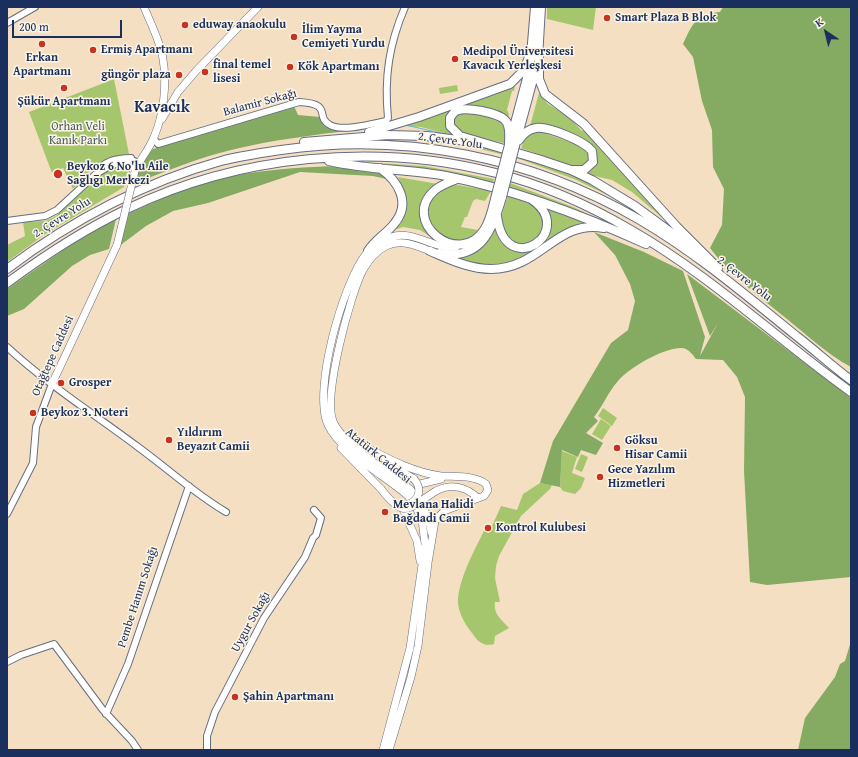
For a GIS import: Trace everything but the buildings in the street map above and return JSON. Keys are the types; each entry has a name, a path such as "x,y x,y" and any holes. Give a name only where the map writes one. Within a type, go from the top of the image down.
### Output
{"highway":[{"path":"457,179 443,185 432,193 426,203 424,216 428,228 438,238 447,243 467,244 484,231 499,196 530,67 533,48 535,7"},
{"path":"541,7 539,79 546,94 584,124 681,231 734,285"},
{"path":"350,137 401,123 506,86 520,75 533,48"},
{"path":"512,146 521,125 533,85 539,54"},
{"path":"512,146 508,126 505,121 498,116 467,109 457,110 453,113 450,122 453,131 460,136 480,143 520,153 571,170 592,180 635,206 715,264"},
{"path":"512,146 526,132 537,128 578,141 589,148 594,158 591,166 584,170 571,170"},
{"path":"263,152 308,140 388,135 427,136 480,143"},
{"name":"2. Çevre Yolu","path":"7,269 86,217 134,192 174,176 223,160 263,152 309,146 359,144 386,145 461,153 517,166 583,191 635,218 697,257 734,285 851,380"},
{"name":"2. Çevre Yolu","path":"7,283 92,227 130,207 200,180 262,166 323,159 350,157 397,158 438,162 496,173 551,191 594,210 640,235 710,283 851,392"},
{"path":"323,159 340,163 438,175 523,195 565,209 671,255"},
{"path":"368,251 375,241 394,225 399,216 402,205 402,194 397,184 380,168"},
{"path":"499,196 497,216 500,233 508,244 526,248 539,242 546,229 545,215 536,203 523,195"},
{"path":"430,251 446,254 460,254 472,250 489,234 497,216"},
{"path":"430,251 467,265 483,269 499,268 528,260 562,235 578,228 597,227 622,233"}],"main road":[{"path":"144,7 163,58 164,90 160,122"},
{"path":"164,90 169,95 173,96 178,92 258,7"},
{"path":"132,171 134,160 154,139 160,122 178,92"},
{"path":"132,171 134,160"},
{"name":"Otağtepe Caddesi","path":"52,384 112,253 132,171"},
{"name":"Atatürk Caddesi","path":"383,750 407,662 422,575 424,531 422,520 414,503 405,493 343,444 333,433 325,419 323,396 338,315 349,284 368,251 382,241 398,235 416,237 453,247 467,244"},
{"path":"430,251 406,243 394,244 376,253 364,269 352,295 345,322 332,387 331,414 338,429 351,443 410,489 418,498 427,516 431,530 431,544"},
{"path":"325,419 330,437 397,504 407,505 414,500 418,494 418,484 414,479 352,440 338,429"},
{"path":"352,440 414,470 431,474 471,478 485,483"},
{"path":"420,484 440,479 485,483"},
{"path":"389,750 411,677 418,646 434,526 439,516 451,507 484,496 488,492 485,483"},
{"path":"381,489 394,504 404,509 412,508 444,487 455,487 465,490 478,498"},
{"path":"402,507 418,545 422,575"}],"street":[{"path":"7,23 35,7"},
{"name":"Balamir Sokağı","path":"154,139 158,144 299,102 319,105 325,121 330,125 339,128 387,120 386,82 389,55 396,30 405,7"},
{"path":"7,221 45,216 57,210 96,174 110,165 134,160"},
{"path":"7,346 52,384 209,502 226,512"},
{"name":"Otağtepe Caddesi","path":"7,514 33,463 36,427 52,384"},
{"name":"Pembe Hanım Sokağı","path":"106,714 128,664 189,486"},
{"name":"Uygur Sokağı","path":"207,750 207,736 216,712 264,618 305,557 313,538 316,535 321,518 314,510"},
{"path":"7,662 21,654 54,644 106,714 132,741 138,750"}],"green space":[{"path":"547,7 596,7 593,30 547,19"},
{"path":"723,7 851,7 851,367 826,351 756,294 727,268 710,248 722,225 724,189 713,167 712,130 702,101 693,57 683,44 696,21 705,15 720,12"},
{"name":"Orhan Veli Kanık Parkı","path":"114,79 129,154 111,158 97,166 91,170 73,189 63,168 52,173 29,112"},
{"path":"457,85 458,91 440,94 439,88"},
{"path":"515,85 507,110 509,114 508,118 474,106 465,105"},
{"path":"539,93 548,104 570,118 582,131 584,129 666,221 632,192 612,180 586,174 596,164 597,159 596,151 590,145 559,132 530,126"},
{"path":"294,106 298,115 320,117 323,121 355,130 246,146 195,161 135,183 140,163 153,149"},
{"path":"452,109 446,122 452,135 421,127 407,126"},
{"path":"462,112 486,115 500,122 505,128 506,134 504,143 463,134 453,126 453,120 456,115"},
{"path":"538,131 582,146 590,155 588,164 579,167 572,166 521,148 525,138"},
{"path":"411,137 467,144 502,151 501,154 467,146 397,138"},
{"path":"518,155 584,180 620,201 574,179 517,158"},
{"path":"363,162 424,166 494,179 493,183"},
{"path":"126,165 128,170 124,187 44,235 7,262 7,245 25,236 23,222 45,221 56,216 105,171 114,166"},
{"path":"340,166 378,172 391,180 373,176 300,172 208,203 173,211 146,226 118,247 128,214 191,187 213,180 260,171"},
{"path":"398,177 438,184 424,197 421,210 425,223 434,239 420,230 403,227 391,231 406,209 405,191"},
{"path":"510,183 573,207 603,221 509,187"},
{"path":"458,185 491,191 485,201 476,199 473,201 467,217 465,217 461,227 478,230 464,240 451,241 440,235 432,224 428,212 430,200 440,190"},
{"path":"508,195 534,206 542,217 543,227 539,236 532,243 514,244 504,231 501,221"},
{"path":"544,206 589,223 575,226 529,254 509,262 488,264 453,258 478,250 487,242 495,230 502,243 511,250 522,252 533,250 543,243 549,233 550,221"},
{"path":"116,219 109,249 90,255 72,266 24,309 7,316 7,289 72,244"},
{"path":"594,232 644,252 683,271 705,337 700,356 718,323 710,336 687,274 851,398 851,577 767,585 750,582 744,471 745,397 737,377 723,360 696,359 689,351 682,348 666,351 647,359 630,370 614,385 594,417 598,421 586,433 603,443 596,455 581,450 578,457 562,450 560,487 540,483 553,441 611,343 628,330 635,301 630,284 615,255"},
{"path":"603,408 617,418 612,426 598,416"},
{"path":"601,419 611,426 602,440 592,434"},
{"path":"562,451 577,457 572,473 585,478 581,488 575,494 563,491 560,487"},
{"path":"581,454 588,457 582,472 575,469"},
{"path":"540,483 552,485 550,489 521,516 499,556 496,566 495,578 500,602 495,602 495,610 509,628 495,636 494,644 484,644 474,636 466,625 460,612 458,601 462,580 484,531 489,533 501,506 517,510 523,494"},
{"path":"851,641 851,750 798,750 805,718 835,677 840,664 845,661"}],"waterway":[{"path":"405,125 450,135"}],"tunnel":[{"path":"402,507 405,496 410,490"}],"place":[{"name":"Smart Plaza B Blok","path":"607,18"},
{"name":"eduway anaokulu","path":"185,25"},
{"name":"İlim Yayma Cemiyeti Yurdu","path":"294,37"},
{"name":"Erkan Apartmanı","path":"42,44"},
{"name":"Ermiş Apartmanı","path":"93,50"},
{"name":"Medipol Üniversitesi Kavacık Yerleşkesi","path":"455,59"},
{"name":"Kök Apartmanı","path":"290,67"},
{"name":"final temel lisesi","path":"205,72"},
{"name":"güngör plaza","path":"179,75"},
{"name":"Şükür Apartmanı","path":"64,88"},
{"name":"Beykoz 6 No'lu Aile Saḡlıḡı Merkezi","path":"58,174"},
{"name":"Grosper","path":"61,383"},
{"name":"Beykoz 3. Noteri","path":"33,413"},
{"name":"Yıldırım Beyazıt Camii","path":"169,440"},
{"name":"Göksu Hisar Camii","path":"617,448"},
{"name":"Gece Yazılım Hizmetleri","path":"600,477"},
{"name":"Mevlana Halidi Bağdadi Camii","path":"385,512"},
{"name":"Kontrol Kulubesi","path":"488,528"},
{"name":"Şahin Apartmanı","path":"235,697"}],"district":[{"name":"Kavacık","path":"162,108"}]}
